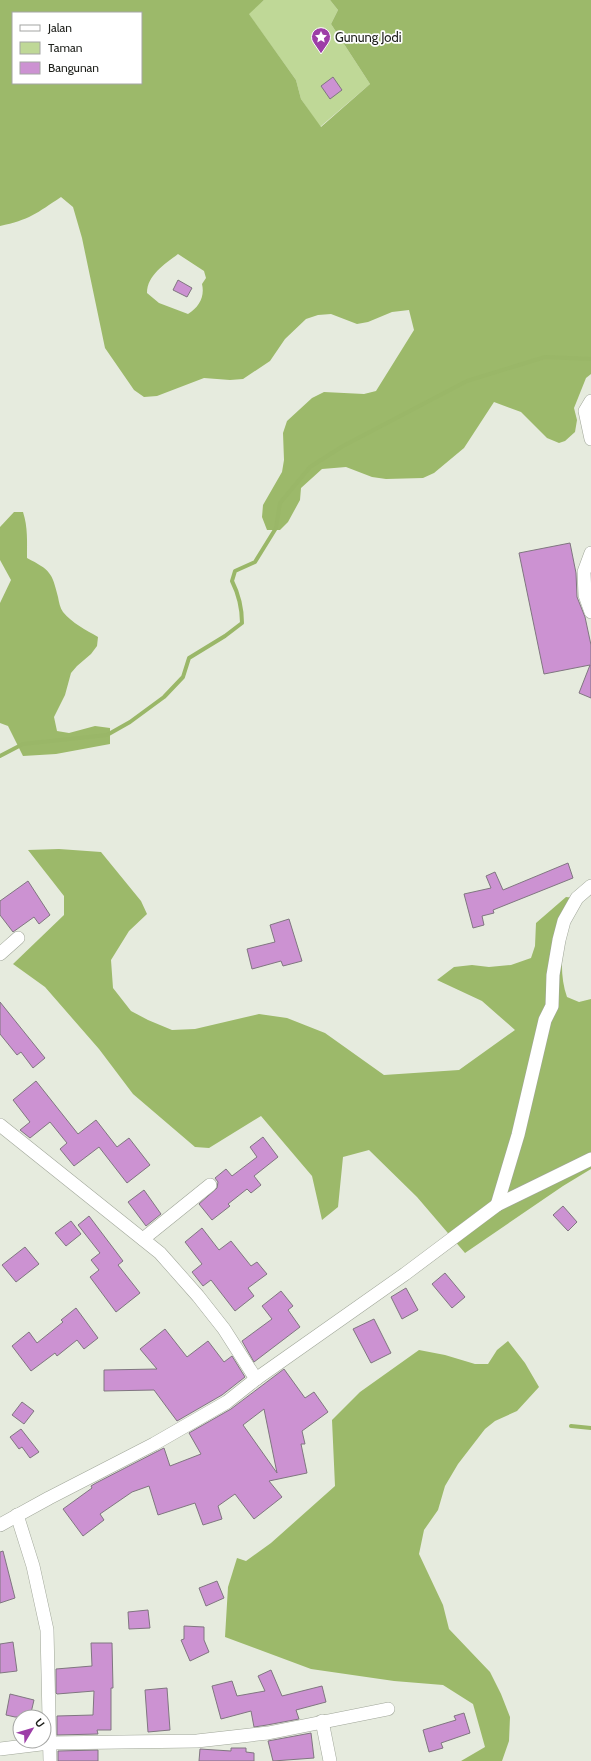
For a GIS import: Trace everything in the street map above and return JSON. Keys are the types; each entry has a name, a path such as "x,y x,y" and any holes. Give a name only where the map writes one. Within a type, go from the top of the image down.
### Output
{"street":[{"path":"591,401 585,411 591,440"},
{"path":"591,554 584,572 585,595 591,612"},
{"path":"497,1205 518,1135 545,1020 552,1006 553,975 564,921 577,898 591,886"},
{"path":"0,954 18,938"},
{"path":"0,1125 160,1253 198,1296 224,1329 256,1380"},
{"path":"1,1524 154,1444 226,1402 405,1274 497,1205 591,1159"},
{"path":"144,1239 210,1185"},
{"path":"17,1515 34,1566 47,1630 50,1709"},
{"path":"52,1743 197,1741 268,1733 388,1709"},
{"path":"322,1722 330,1761"},
{"path":"0,1748 12,1747"},
{"path":"49,1749 50,1761"}],"green space":[{"path":"0,0 264,0 249,14 296,80 301,99 321,127 370,84 331,24 338,10 330,0 591,0 591,374 586,378 574,408 577,420 575,432 565,441 559,443 547,438 521,412 494,402 464,448 434,473 423,478 386,479 372,477 346,467 322,469 301,488 300,500 288,522 280,530 267,530 262,517 263,505 282,472 284,460 283,433 287,421 312,398 324,392 364,394 376,391 414,330 409,310 392,312 368,322 357,324 331,314 318,315 306,319 285,339 270,361 243,379 230,380 204,378 157,396 144,397 134,390 105,348 82,238 73,207 61,197 32,215 0,226","holes":["178,254 204,271 206,278 202,284 202,297 198,305 188,314 159,303 147,293 153,275"]},
{"path":"264,0 330,0 338,10 331,24 370,84 320,127 301,99 296,80 248,13"},
{"path":"14,512 23,512 25,518 27,558 45,569 52,577 63,612 75,623 98,637 97,646 91,654 71,673 65,695 54,717 57,731 69,733 95,726 110,728 110,744 56,754 23,756 8,726 0,723 0,603 11,580 0,560 0,527"},
{"path":"59,849 101,852 141,901 147,914 129,931 111,960 113,988 131,1011 172,1030 195,1029 259,1014 287,1018 325,1033 384,1075 459,1070 515,1030 482,1001 437,980 454,967 472,965 489,967 511,965 531,958 535,946 536,923 566,897 584,899 572,916 566,932 562,970 564,988 567,997 579,1002 591,999 591,1169 563,1186 465,1253 417,1197 369,1150 343,1157 338,1207 322,1220 312,1176 261,1116 209,1148 195,1147 133,1094 99,1049 45,987 13,964 64,915 64,896 28,850"},
{"path":"508,1341 525,1363 539,1387 517,1411 495,1421 485,1429 458,1464 445,1486 438,1510 424,1530 419,1554 443,1605 449,1629 490,1672 510,1717 509,1741 502,1761 461,1761 485,1747 473,1704 443,1685 394,1681 311,1669 225,1637 228,1587 237,1558 246,1561 271,1543 335,1486 332,1420 360,1392 419,1350 445,1355 475,1364 488,1364 497,1350"}],"building":[{"path":"333,77 342,90 330,99 321,86"},
{"path":"178,280 192,288 187,297 173,290"},
{"path":"570,543 576,573 577,597 585,617 591,645 591,698 579,693 590,665 544,674 519,553"},
{"path":"568,863 573,878 493,910 494,913 482,916 484,925 473,928 464,894 491,888 486,876 495,872 503,890"},
{"path":"28,881 50,915 39,924 34,917 13,932 0,915 0,901"},
{"path":"289,919 302,961 283,966 281,961 252,969 247,949 275,942 270,925"},
{"path":"0,1002 45,1058 33,1068 21,1052 17,1055 0,1034"},
{"path":"36,1081 78,1134 96,1120 117,1147 129,1138 150,1165 127,1183 99,1147 74,1166 60,1149 67,1143 50,1122 30,1138 20,1130 30,1122 13,1100"},
{"path":"263,1137 278,1157 254,1176 261,1185 251,1193 247,1189 228,1204 230,1206 212,1220 199,1204 217,1188 218,1182 215,1178 226,1169 232,1176 257,1157 250,1147"},
{"path":"144,1190 161,1214 146,1226 128,1202"},
{"path":"563,1206 577,1222 568,1231 553,1215"},
{"path":"89,1216 123,1261 118,1265 140,1293 116,1312 90,1277 99,1270 91,1260 100,1253 78,1225"},
{"path":"71,1221 81,1234 66,1246 55,1233"},
{"path":"202,1228 219,1250 231,1241 251,1266 257,1262 267,1274 248,1288 254,1296 235,1311 211,1280 203,1286 192,1272 202,1264 185,1242"},
{"path":"25,1247 39,1264 16,1282 2,1265"},
{"path":"445,1273 465,1297 452,1308 432,1284"},
{"path":"406,1288 418,1310 402,1319 391,1297"},
{"path":"281,1291 293,1306 288,1310 300,1327 254,1362 242,1341 272,1319 262,1306"},
{"path":"76,1308 98,1338 84,1349 77,1340 57,1356 55,1353 31,1371 12,1346 29,1332 37,1343 63,1322 61,1320"},
{"path":"374,1319 391,1353 371,1363 353,1329"},
{"path":"165,1329 187,1357 208,1341 224,1362 232,1356 245,1377 222,1395 177,1421 154,1390 104,1391 104,1370 157,1369 140,1349"},
{"path":"284,1369 305,1398 314,1392 328,1412 302,1431 305,1444 301,1444 307,1473 269,1481 282,1497 254,1519 235,1494 218,1506 222,1519 203,1525 195,1503 158,1515 149,1486 132,1492 100,1514 104,1520 83,1536 63,1509 92,1488 91,1486 164,1448 170,1466 201,1454 189,1433 231,1409","holes":["264,1409 277,1473 243,1425"]},
{"path":"22,1402 34,1411 24,1424 12,1415"},
{"path":"21,1429 39,1452 30,1458 22,1447 19,1449 10,1437"},
{"path":"3,1551 15,1598 0,1603 0,1552"},
{"path":"217,1581 224,1598 206,1606 199,1588"},
{"path":"148,1610 150,1628 129,1629 128,1612"},
{"path":"184,1626 204,1627 204,1640 209,1652 190,1661 181,1640 184,1639"},
{"path":"13,1642 17,1671 0,1673 0,1644"},
{"path":"91,1643 112,1643 113,1688 111,1688 111,1730 97,1730 98,1734 57,1735 57,1716 93,1715 94,1691 56,1693 56,1669 92,1666"},
{"path":"271,1670 282,1696 322,1686 326,1702 296,1710 299,1719 267,1725 254,1727 251,1711 221,1719 212,1686 232,1681 237,1696 265,1691 258,1676"},
{"path":"167,1688 170,1730 148,1732 145,1690"},
{"path":"10,1694 34,1700 32,1709 12,1709 12,1716 6,1715"},
{"path":"464,1713 470,1733 441,1743 443,1748 429,1752 423,1730 456,1720 454,1716"},
{"path":"311,1733 314,1758 273,1761 268,1741"},
{"path":"231,1748 246,1748 246,1752 254,1753 254,1761 199,1761 200,1749 231,1751"},
{"path":"98,1750 98,1761 58,1761 58,1751"}],"waterway":[{"path":"0,756 23,744 107,735 130,722 164,697 183,677 189,658 225,636 242,623 240,601 232,581 235,571 255,562 276,528 280,503 310,467 343,446 467,381 545,357 591,359"},
{"path":"571,1426 591,1428"}],"place":[{"name":"Gunung Jodi","path":"321,54"}]}
